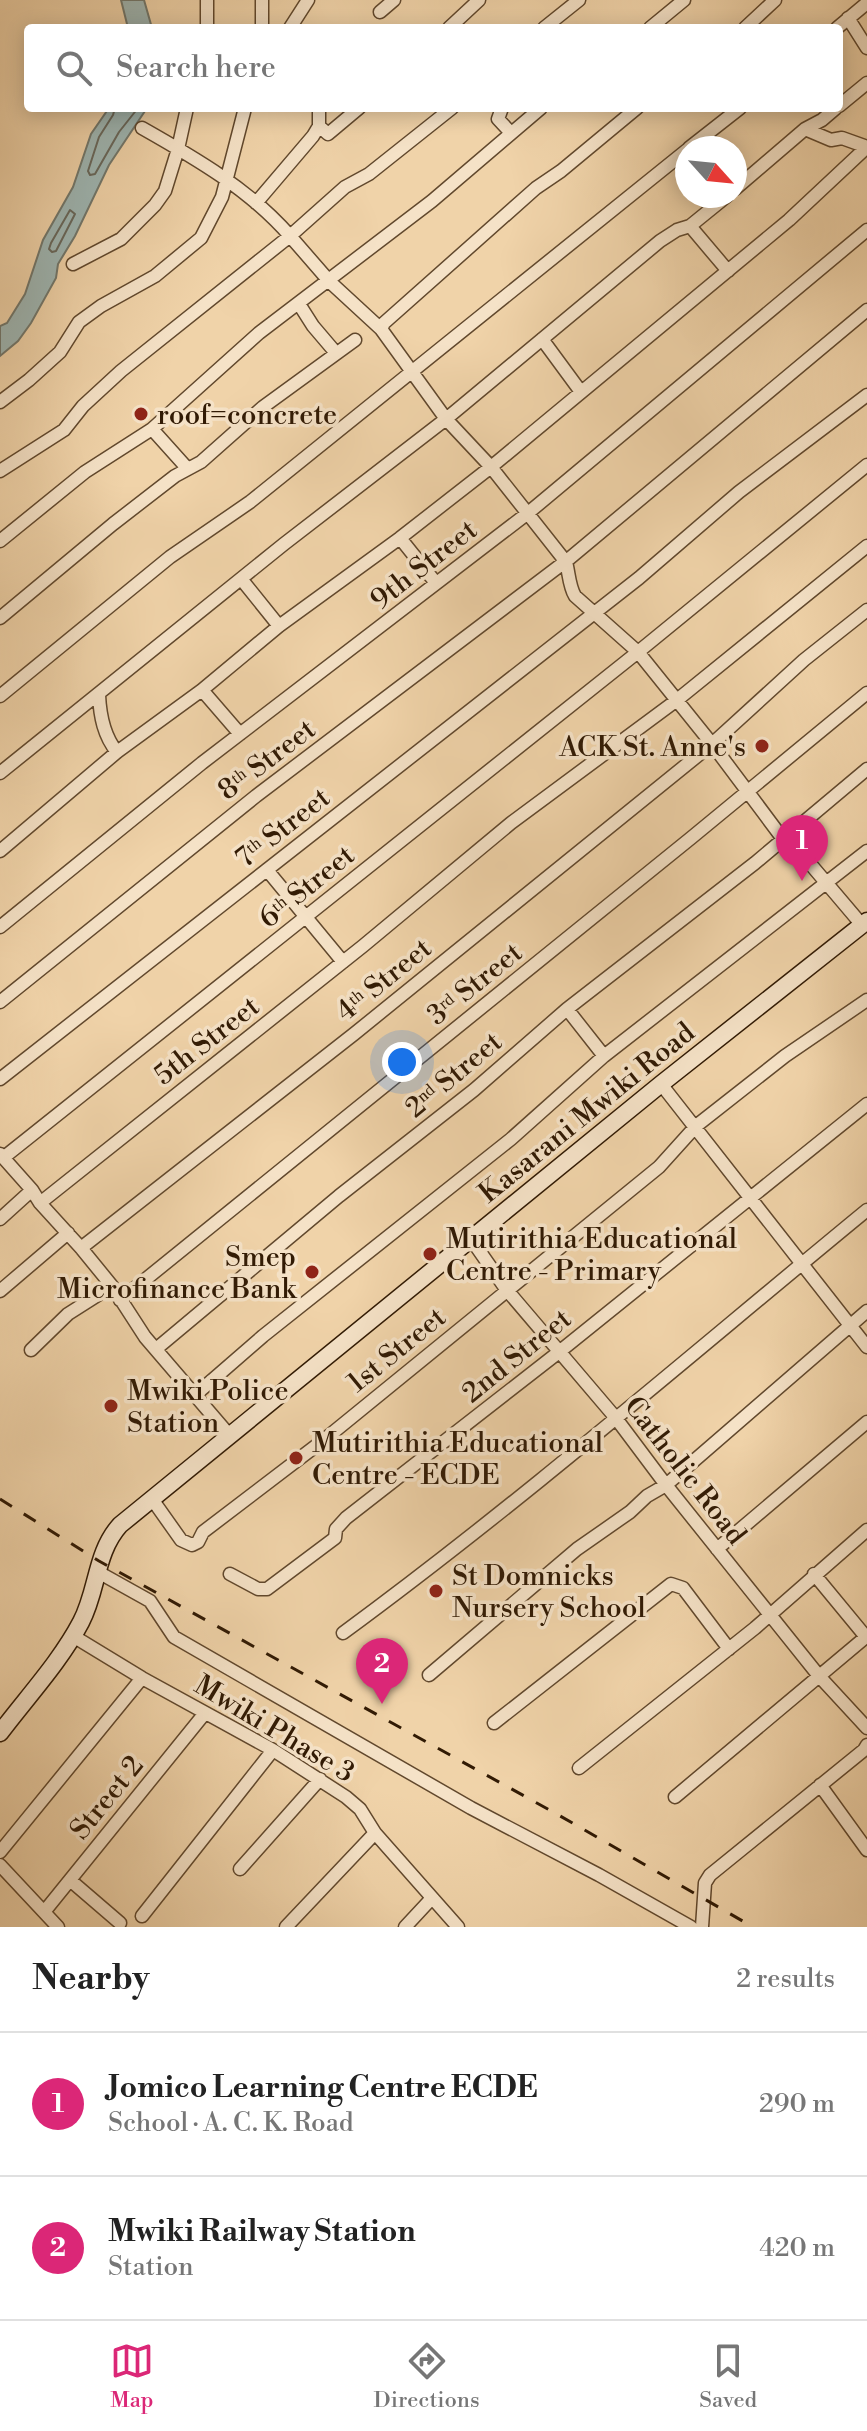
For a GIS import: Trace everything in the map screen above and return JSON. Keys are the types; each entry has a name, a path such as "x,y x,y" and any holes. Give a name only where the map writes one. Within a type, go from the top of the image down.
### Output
{"main road":[{"name":"Kasarani Mwiki Road","path":"0,1733 73,1636 91,1598 99,1561 112,1533 661,1084 864,923"}],"street":[{"path":"207,0 207,24"},
{"path":"262,0 262,24"},
{"path":"293,24 308,0"},
{"path":"380,12 394,0"},
{"path":"453,24 479,0"},
{"path":"549,24 579,0"},
{"path":"655,24 684,0"},
{"path":"749,24 775,0"},
{"path":"841,24 867,3"},
{"path":"848,18 867,48"},
{"path":"843,103 867,83"},
{"path":"73,264 121,239 139,224 165,191 186,112"},
{"path":"0,402 60,352 79,322 155,276 201,238 218,207 244,112"},
{"path":"256,203 313,136 319,126 319,112"},
{"path":"319,126 328,134 354,112"},
{"path":"0,471 64,430 83,406 121,371 290,236 345,187 369,174 447,112"},
{"path":"501,112 498,119 511,133"},
{"path":"0,541 85,472 152,429 259,333 315,289 330,282 432,201 536,112"},
{"path":"381,329 384,323 536,188 632,112"},
{"path":"704,136 735,112"},
{"path":"747,179 805,129 832,112"},
{"path":"142,128 226,179 256,203 330,282 381,329 446,419 491,467 566,562 571,578 570,588 638,652 783,839 801,853 824,883 864,923"},
{"path":"0,851 117,752 491,467 789,220 867,147 842,138 831,140 805,129"},
{"path":"0,696 170,557 250,502 675,159"},
{"path":"0,773 284,544 446,419 660,241 690,226 712,208"},
{"path":"690,226 728,271"},
{"name":"9th Street","path":"0,927 240,734 528,513 867,230"},
{"path":"299,304 336,353"},
{"name":"8ᵗʰ Street","path":"0,1002 256,796 566,562 867,310"},
{"path":"542,339 581,392"},
{"path":"0,618 113,524 187,468 201,462 263,407 355,340"},
{"name":"7ᵗʰ Street","path":"0,1079 639,578 739,492 867,395"},
{"path":"152,429 187,468"},
{"name":"6ᵗʰ Street","path":"2,1156 638,652 867,465"},
{"path":"400,538 436,583"},
{"path":"862,550 867,564"},
{"name":"5th Street","path":"40,1203 343,962 511,823 677,700 862,550"},
{"path":"242,580 279,626"},
{"name":"4ᵗʰ Street","path":"81,1248 354,1034 712,744 804,660 867,610"},
{"path":"202,690 240,734"},
{"name":"3ʳᵈ Street","path":"120,1300 867,693"},
{"path":"99,695 107,740 117,752"},
{"name":"2ⁿᵈ Street","path":"156,1349 339,1196 474,1090 567,1009 867,769"},
{"path":"194,1396 263,1336 511,1139 604,1056 867,851"},
{"path":"267,870 343,962"},
{"name":"1st Street","path":"152,1499 181,1540 192,1545 198,1542 203,1532 325,1439 659,1167 696,1126 785,1056 867,1000"},
{"path":"567,1009 604,1056"},
{"path":"661,1084 867,1347"},
{"name":"2nd Street","path":"230,1574 258,1589 267,1589 335,1538 336,1529 346,1518 559,1352 867,1104"},
{"path":"2,1156 112,1286 136,1326 230,1436"},
{"path":"0,1219 32,1190"},
{"path":"343,1633 391,1598 867,1210"},
{"path":"0,1291 68,1233"},
{"name":"Catholic Road","path":"471,1239 506,1289 615,1417 819,1676 867,1728"},
{"path":"31,1350 68,1314 112,1286"},
{"path":"429,1675 577,1549 666,1485 867,1311"},
{"path":"717,1549 867,1422"},
{"path":"579,1768 729,1649 867,1530"},
{"path":"98,1572 150,1601 174,1637 471,1808 691,1927"},
{"path":"675,1797 866,1636 814,1574"},
{"path":"494,1723 671,1584 683,1588 729,1649"},
{"name":"Mwiki Phase 3","path":"73,1636 273,1750 360,1809 375,1833 458,1927"},
{"path":"0,1852 142,1678"},
{"name":"Street 2","path":"44,1912 205,1713"},
{"path":"702,1927 705,1883 710,1875 867,1745"},
{"path":"142,1916 273,1750"},
{"path":"240,1869 320,1779"},
{"path":"820,1785 867,1850"},
{"path":"286,1927 375,1833"},
{"path":"0,1865 58,1927"},
{"path":"70,1880 120,1923"},
{"path":"405,1927 432,1898"}],"water":[{"path":"121,0 144,0 151,24 127,24"},
{"path":"106,112 144,112 109,165 58,264 56,278 31,323 18,341 0,356 0,326 7,323 25,294 43,240 73,187 91,134"}],"railway":[{"path":"0,1499 99,1561 555,1813 753,1927"}],"place":[{"name":"roof=concrete","path":"141,414"},
{"name":"ACK St. Anne's","path":"762,746"},
{"name":"Jomico Learning Centre ECDE","path":"802,881"},
{"name":"Mutirithia Educational Centre - Primary","path":"430,1254"},
{"name":"Smep Microfinance Bank","path":"312,1272"},
{"name":"Mwiki Police Station","path":"111,1406"},
{"name":"Mutirithia Educational Centre - ECDE","path":"296,1458"},
{"name":"St Domnicks Nursery School","path":"436,1591"},
{"name":"Mwiki Railway Station","path":"382,1704"}]}
